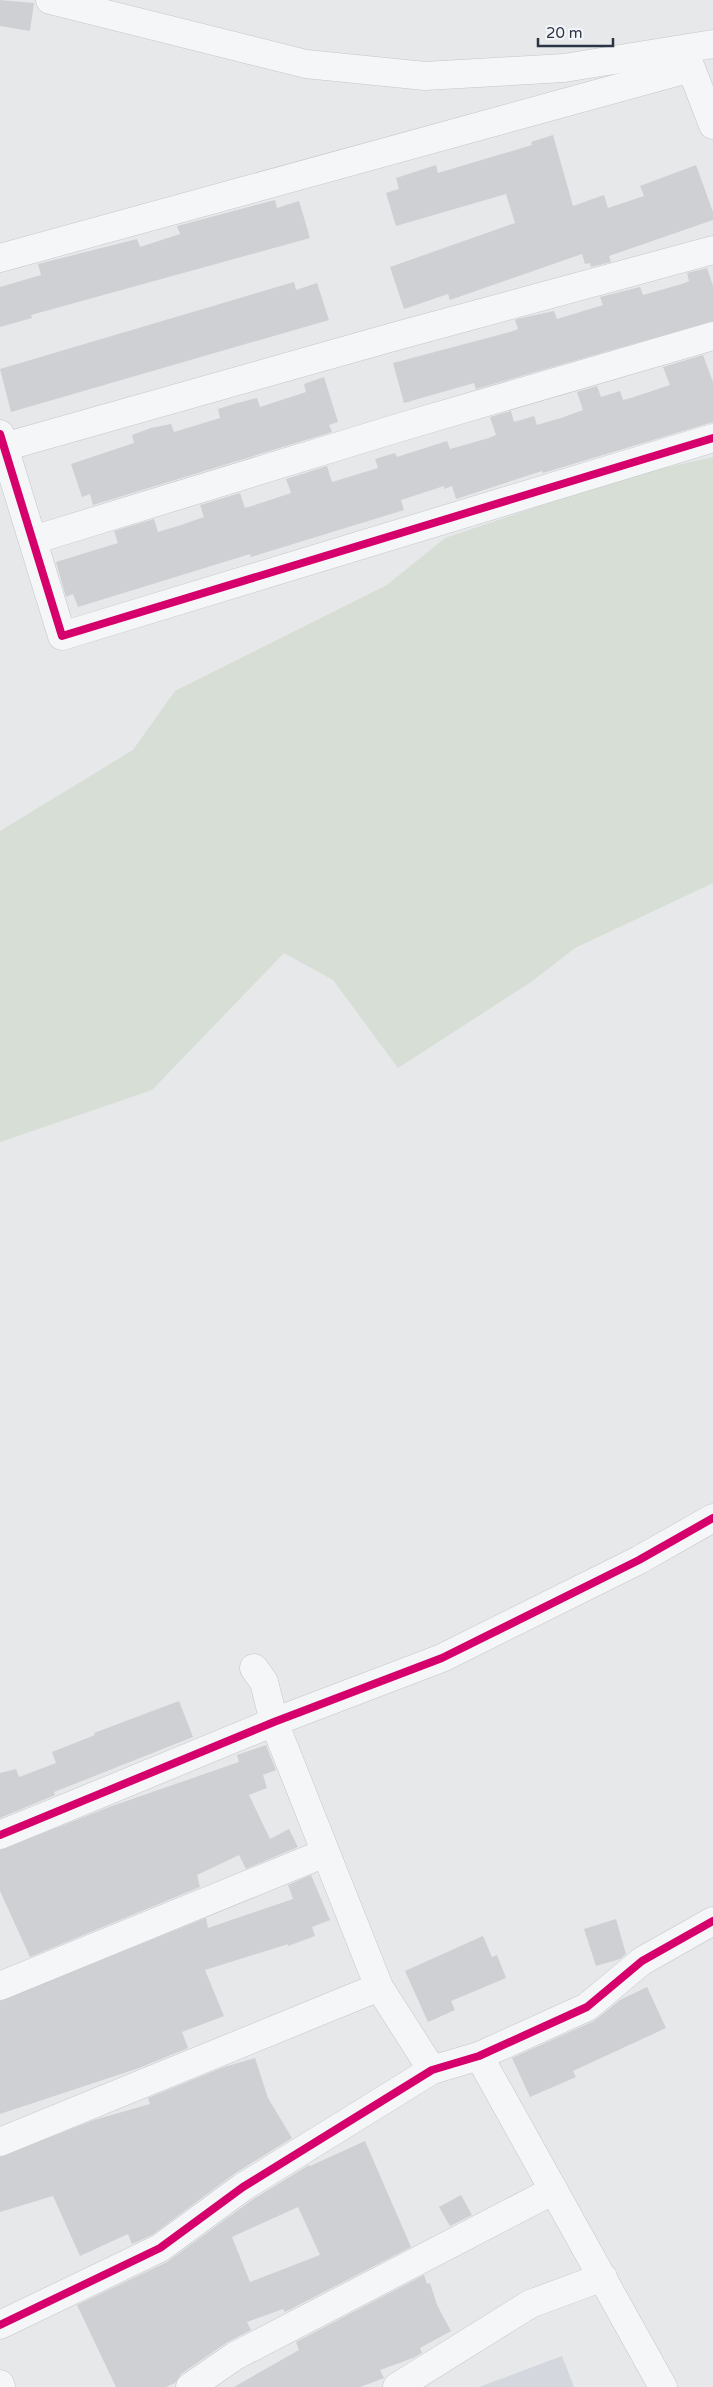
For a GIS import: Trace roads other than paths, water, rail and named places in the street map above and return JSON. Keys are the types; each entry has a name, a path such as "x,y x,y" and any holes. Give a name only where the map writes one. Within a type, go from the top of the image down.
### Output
{"street":[{"path":"50,0 306,64 425,76 564,68 713,44"},
{"path":"0,258 691,68 713,125"},
{"path":"713,250 2,440 62,636 713,438"},
{"path":"33,540 410,424 713,336"},
{"path":"0,1835 274,1722 442,1658 639,1560 713,1518"},
{"path":"254,1668 264,1682 274,1722 324,1853 379,1987 432,2070"},
{"path":"0,1986 324,1853"},
{"path":"0,2325 160,2248 243,2187 432,2070 479,2056 587,2007 642,1961 713,1921"},
{"path":"0,2142 379,1987"},
{"path":"479,2056 663,2387"},
{"path":"190,2387 235,2356 554,2190"},
{"path":"396,2387 530,2304 603,2277"}]}
